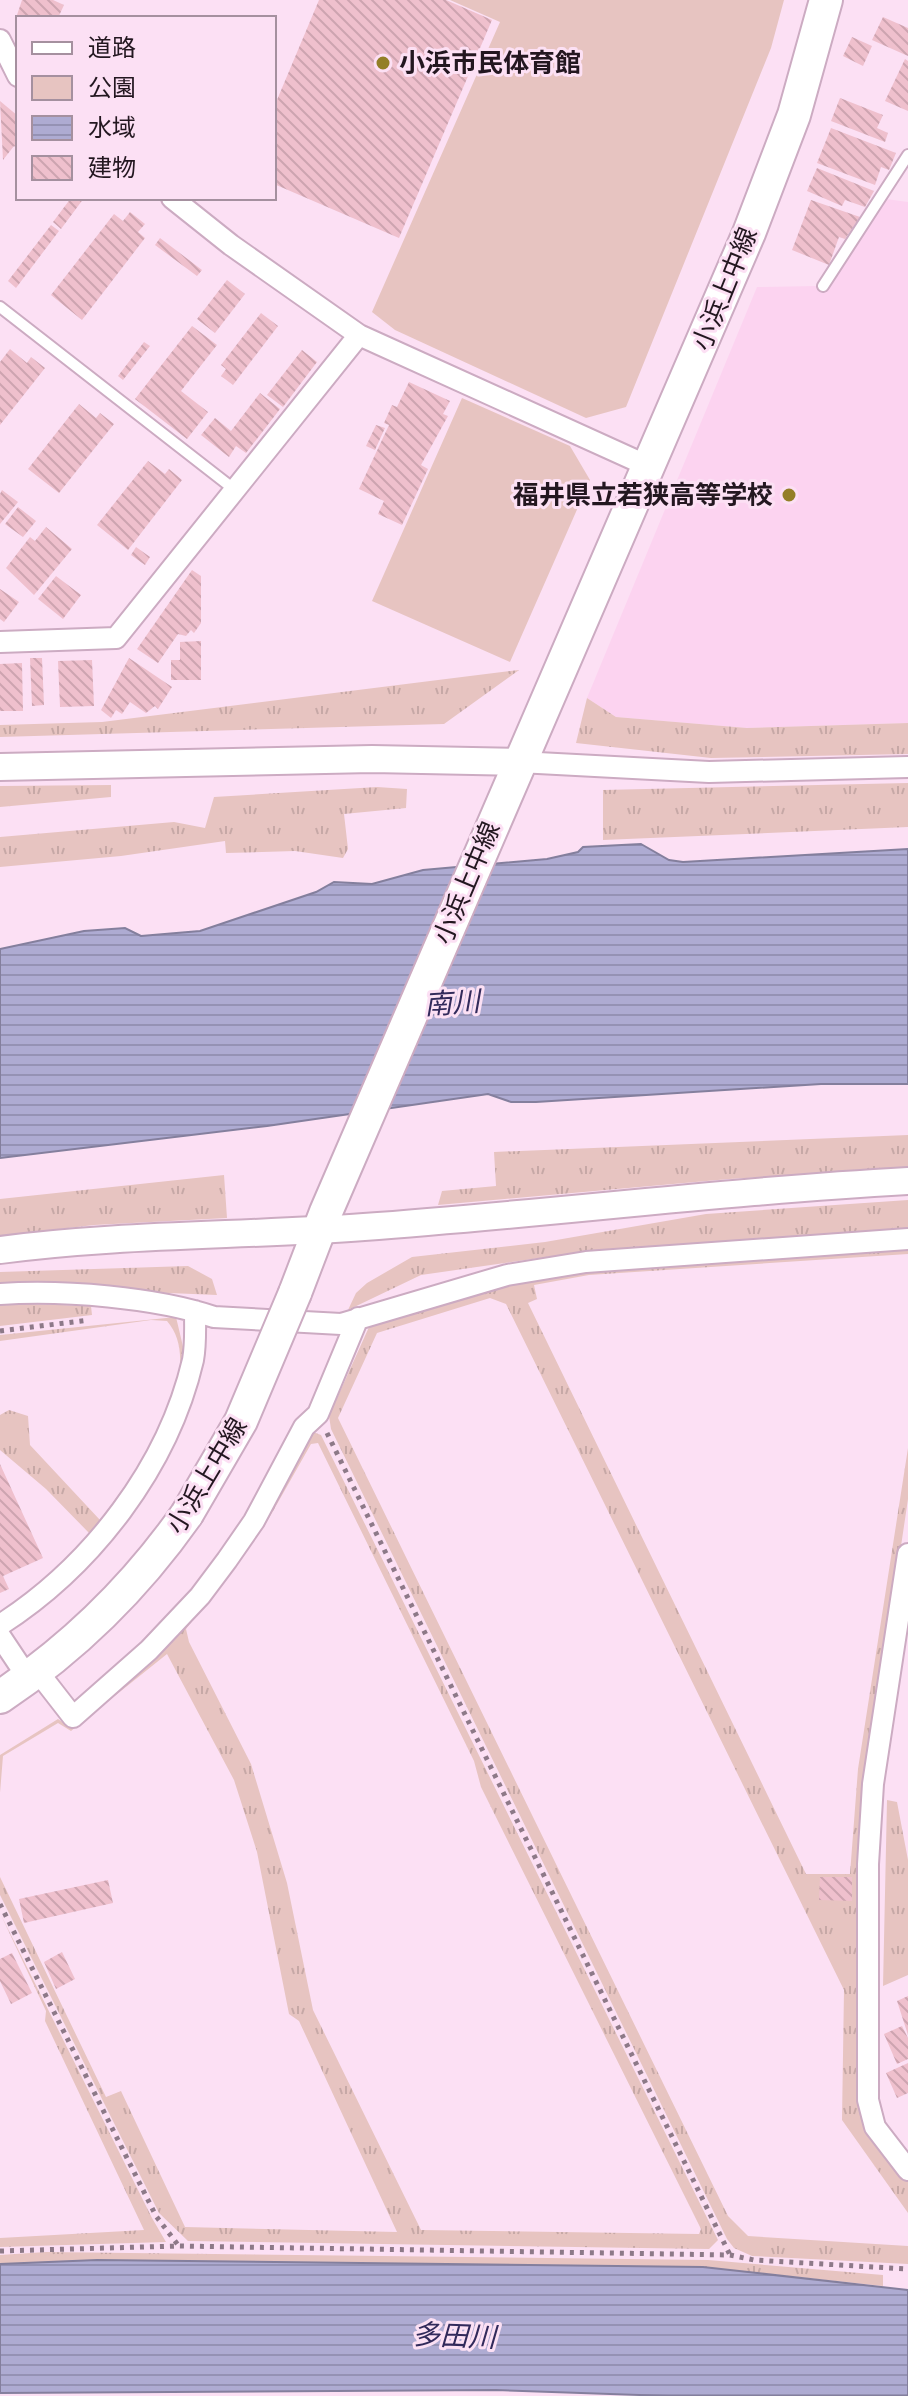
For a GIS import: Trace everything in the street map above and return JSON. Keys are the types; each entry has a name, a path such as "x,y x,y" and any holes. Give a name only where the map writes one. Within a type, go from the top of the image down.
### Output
{"main road":[{"name":"小浜上中線","path":"0,1697 33,1675 128,1591 187,1514 241,1421 322,1221 749,233 794,115 826,0"}],"street":[{"path":"0,40 16,72"},
{"path":"175,200 231,245 359,335 648,466"},
{"path":"0,642 116,638 237,491 359,335"},
{"path":"0,767 372,759 513,777 908,767"},
{"path":"0,1250 322,1221 908,1181"},
{"path":"0,1294 104,1298 195,1311 214,1317 341,1324 507,1275 586,1262 908,1239"},
{"path":"0,1625 25,1609 78,1561 128,1499 166,1440 194,1356 195,1311"},
{"path":"0,1636 73,1717 116,1681 174,1625 254,1521 304,1427 318,1414 358,1318"},
{"path":"908,1554 886,1685 868,1864 868,2100 875,2127 908,2170"}],"lane":[{"path":"823,286 908,155"},
{"path":"0,307 237,491"}],"path":[{"path":"0,1331 102,1319"},
{"path":"318,1414 730,2255"},
{"path":"0,1904 156,2216 179,2246"},
{"path":"0,2251 179,2246 730,2255 754,2260 908,2269"}],"shaded area":[{"name":"福井県立若狭高等学校","path":"886,199 908,202 908,723 747,728 616,717 587,698 757,287 817,286 826,292"}],"green space":[{"path":"450,0 784,0 771,48 626,407 586,418 395,330 372,312 500,22"},
{"path":"462,398 570,446 590,480 510,662 372,601"},
{"path":"519,670 444,724 0,737 0,725 102,722"},
{"path":"587,698 616,717 747,728 908,723 908,754 711,758 576,743"},
{"path":"908,783 908,827 603,840 603,790"},
{"path":"111,785 111,797 0,807 0,786"},
{"path":"377,787 407,789 406,808 344,814 348,849 343,858 295,851 226,853 225,841 121,856 0,867 0,837 174,822 205,828 214,797"},
{"path":"908,1135 908,1169 729,1179 438,1205 442,1191 496,1186 494,1152"},
{"path":"224,1175 227,1218 94,1225 0,1236 0,1199"},
{"path":"908,1200 908,1230 589,1251 421,1275 348,1310 356,1293 367,1283 412,1257 545,1242 706,1214"},
{"path":"908,1248 908,1254 589,1275 534,1285 537,1299 528,1303 806,1874 850,1874 858,1769 908,1448 908,1499 866,1782 862,2100 908,2179 908,2213 842,2120 844,1990 506,1304 490,1298 377,1333 338,1418 728,2216 748,2236 908,2246 908,2264 752,2256 734,2248 727,2239 331,1429 329,1416 369,1327 509,1284 586,1271"},
{"path":"188,1266 212,1279 217,1295 0,1286 0,1272"},
{"path":"0,1303 91,1306 92,1315 0,1326"},
{"path":"176,1317 185,1355 167,1421 122,1495 91,1535 46,1489 0,1450 0,1415 9,1410 28,1416 30,1445 100,1520 131,1478 162,1424 174,1395 180,1368 178,1342 167,1321 151,1320 0,1341 0,1335"},
{"path":"313,1432 321,1435 718,2240 709,2249 188,2241 159,2213 0,1895 0,1877 106,2097 121,2091 185,2227 397,2232 299,2021 289,2014 257,1852 234,1780 167,1654 71,1731 58,1723 3,1756 0,1793 0,1755 58,1719 71,1728 121,1688 261,1524","holes":["318,1443 474,1761 481,1787 701,2229 699,2234 421,2230 313,2010 287,1883 251,1764 189,1642 186,1629 264,1527 311,1444"]},
{"path":"887,1800 897,1802 908,1860 908,1975 883,1986"},
{"path":"0,1913 166,2242 0,2247 0,2238 144,2230 45,2021 46,2011"},
{"path":"46,2252 708,2260 883,2275 883,2286 703,2267 97,2260 0,2264 0,2255"}],"water":[{"name":"南川","path":"641,844 669,860 683,862 908,849 908,1084 821,1084 536,1102 511,1102 488,1094 267,1126 0,1158 0,949 84,931 125,928 141,936 200,931 316,892 334,882 372,884 423,870 547,859 578,852 583,847"},
{"name":"多田川","path":"97,2260 703,2267 908,2290 908,2396 668,2396 496,2390 0,2393 0,2264"}],"building":[{"path":"22,0 53,0 64,5 59,16 17,16"},
{"name":"小浜市民体育館","path":"319,0 446,0 492,20 399,238 276,185 276,102"},
{"path":"883,17 908,28 908,56 872,40"},
{"path":"852,37 872,46 863,66 843,56"},
{"path":"905,59 908,61 908,111 885,101"},
{"path":"840,98 883,115 877,128 888,133 885,142 831,121"},
{"path":"0,101 16,114 16,148 14,146 3,160"},
{"path":"831,128 896,153 889,170 881,167 875,185 817,163"},
{"path":"817,168 874,191 865,207 845,200 842,206 807,191"},
{"path":"70,200 83,200 61,229 53,222"},
{"path":"811,200 860,217 845,239 839,237 829,265 792,250"},
{"path":"130,212 145,224 138,232 145,238 82,320 51,295 114,214 123,221"},
{"path":"51,225 59,231 16,288 8,281"},
{"path":"160,238 202,270 197,276 155,245"},
{"path":"227,280 245,294 215,333 197,319"},
{"path":"261,313 278,326 233,385 221,376 226,369 221,365"},
{"path":"192,326 217,345 181,391 208,412 187,439 135,399"},
{"path":"144,342 150,346 123,380 118,376"},
{"path":"10,349 27,363 31,357 45,368 0,425 0,362"},
{"path":"302,350 317,362 283,407 267,395"},
{"path":"409,382 450,401 443,414 448,416 421,465 428,469 402,525 378,514 384,501 359,489 389,425 384,423 392,405 397,407"},
{"path":"260,393 280,409 246,453 236,446 229,457 201,435 215,418 231,431"},
{"path":"79,404 96,418 100,413 114,424 59,493 28,469"},
{"path":"376,425 385,428 375,450 366,446"},
{"path":"148,461 165,474 169,469 182,480 128,550 97,525"},
{"path":"2,490 18,502 0,524 0,494"},
{"path":"18,507 36,521 23,537 5,524"},
{"path":"46,527 72,549 34,595 6,568 30,537 35,541"},
{"path":"136,547 150,557 145,565 131,555"},
{"path":"192,570 201,576 201,623 194,633 191,630 186,636 178,634 158,663 137,649"},
{"path":"56,576 81,595 63,619 38,599"},
{"path":"0,589 19,602 4,622 0,619"},
{"path":"201,641 201,680 171,680 171,660 180,660 180,642"},
{"path":"30,658 42,658 44,705 32,706"},
{"path":"129,658 172,687 158,709 155,706 146,713 130,702 122,714 116,710 111,718 101,710"},
{"path":"92,660 94,706 60,707 58,661"},
{"path":"22,663 23,711 0,711 0,664"},
{"path":"0,1464 43,1558 3,1576 9,1589 0,1593"},
{"path":"820,1877 852,1877 852,1901 819,1900"},
{"path":"108,1880 113,1903 24,1923 19,1899"},
{"path":"62,1952 75,1979 56,1989 44,1962"},
{"path":"12,1953 32,1993 11,2004 0,1981 0,1959"},
{"path":"908,1996 908,2035 897,2001"},
{"path":"902,2026 908,2038 908,2059 897,2064 884,2034"},
{"path":"908,2063 908,2093 897,2098 886,2073"}],"place":[{"name":"小浜市民体育館","path":"383,63"},
{"name":"福井県立若狭高等学校","path":"789,495"}]}
